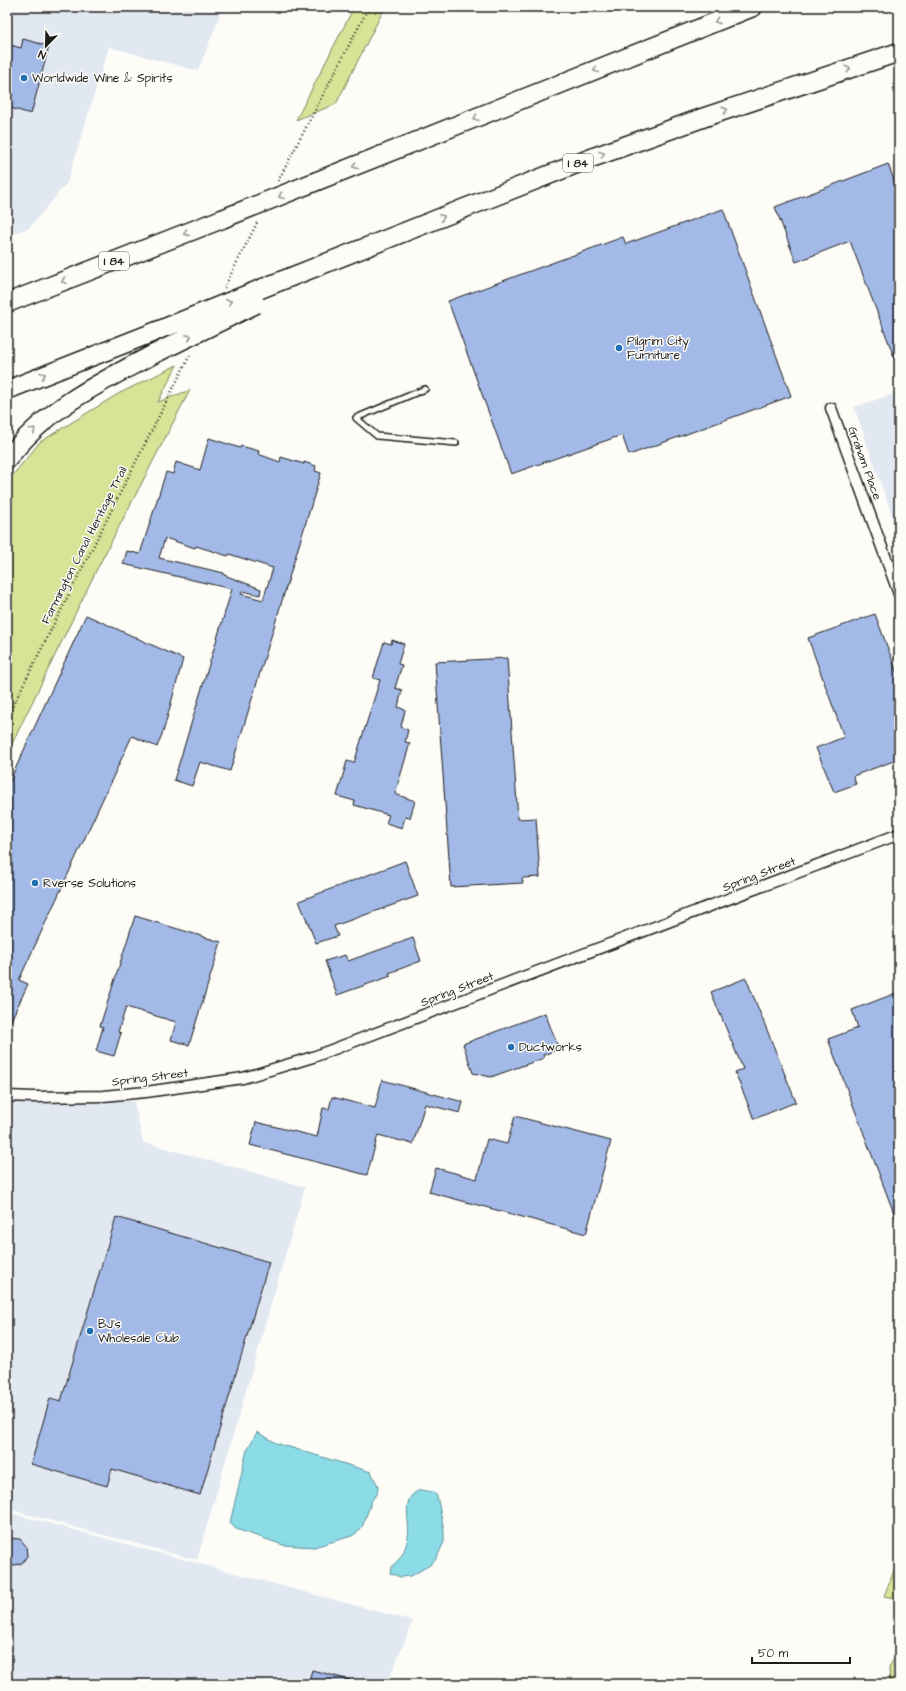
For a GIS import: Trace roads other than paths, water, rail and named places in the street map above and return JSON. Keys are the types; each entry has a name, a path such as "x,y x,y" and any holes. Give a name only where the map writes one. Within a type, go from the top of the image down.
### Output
{"highway":[{"name":"I 84","path":"7,303 222,219 753,7"},
{"name":"I 84","path":"7,390 167,326 259,296 417,227 609,152 712,114 899,52"},
{"path":"7,460 24,439 64,405 90,388 259,296"}],"street":[{"name":"Graham Place","path":"831,408 899,594"},
{"name":"Spring Street","path":"7,1096 103,1096 146,1092 242,1078 313,1057 899,834"}],"lane":[{"path":"426,389 356,418 377,436 456,443"}],"water":[{"path":"257,1432 276,1443 371,1472 378,1486 377,1494 372,1500 363,1525 359,1531 352,1536 314,1547 283,1545 236,1529 230,1523 247,1450"},
{"path":"421,1490 432,1492 437,1496 444,1530 444,1542 437,1557 430,1565 411,1576 400,1577 390,1573 393,1565 402,1555 407,1542 409,1531 407,1510 408,1503 414,1493"}],"place":[{"name":"Worldwide Wine & Spirits","path":"24,78"},
{"name":"Pilgrim City Furniture","path":"619,348"},
{"name":"Rverse Solutions","path":"35,883"},
{"name":"Ductworks","path":"511,1047"},
{"name":"BJ's Wholesale Club","path":"90,1331"}]}
